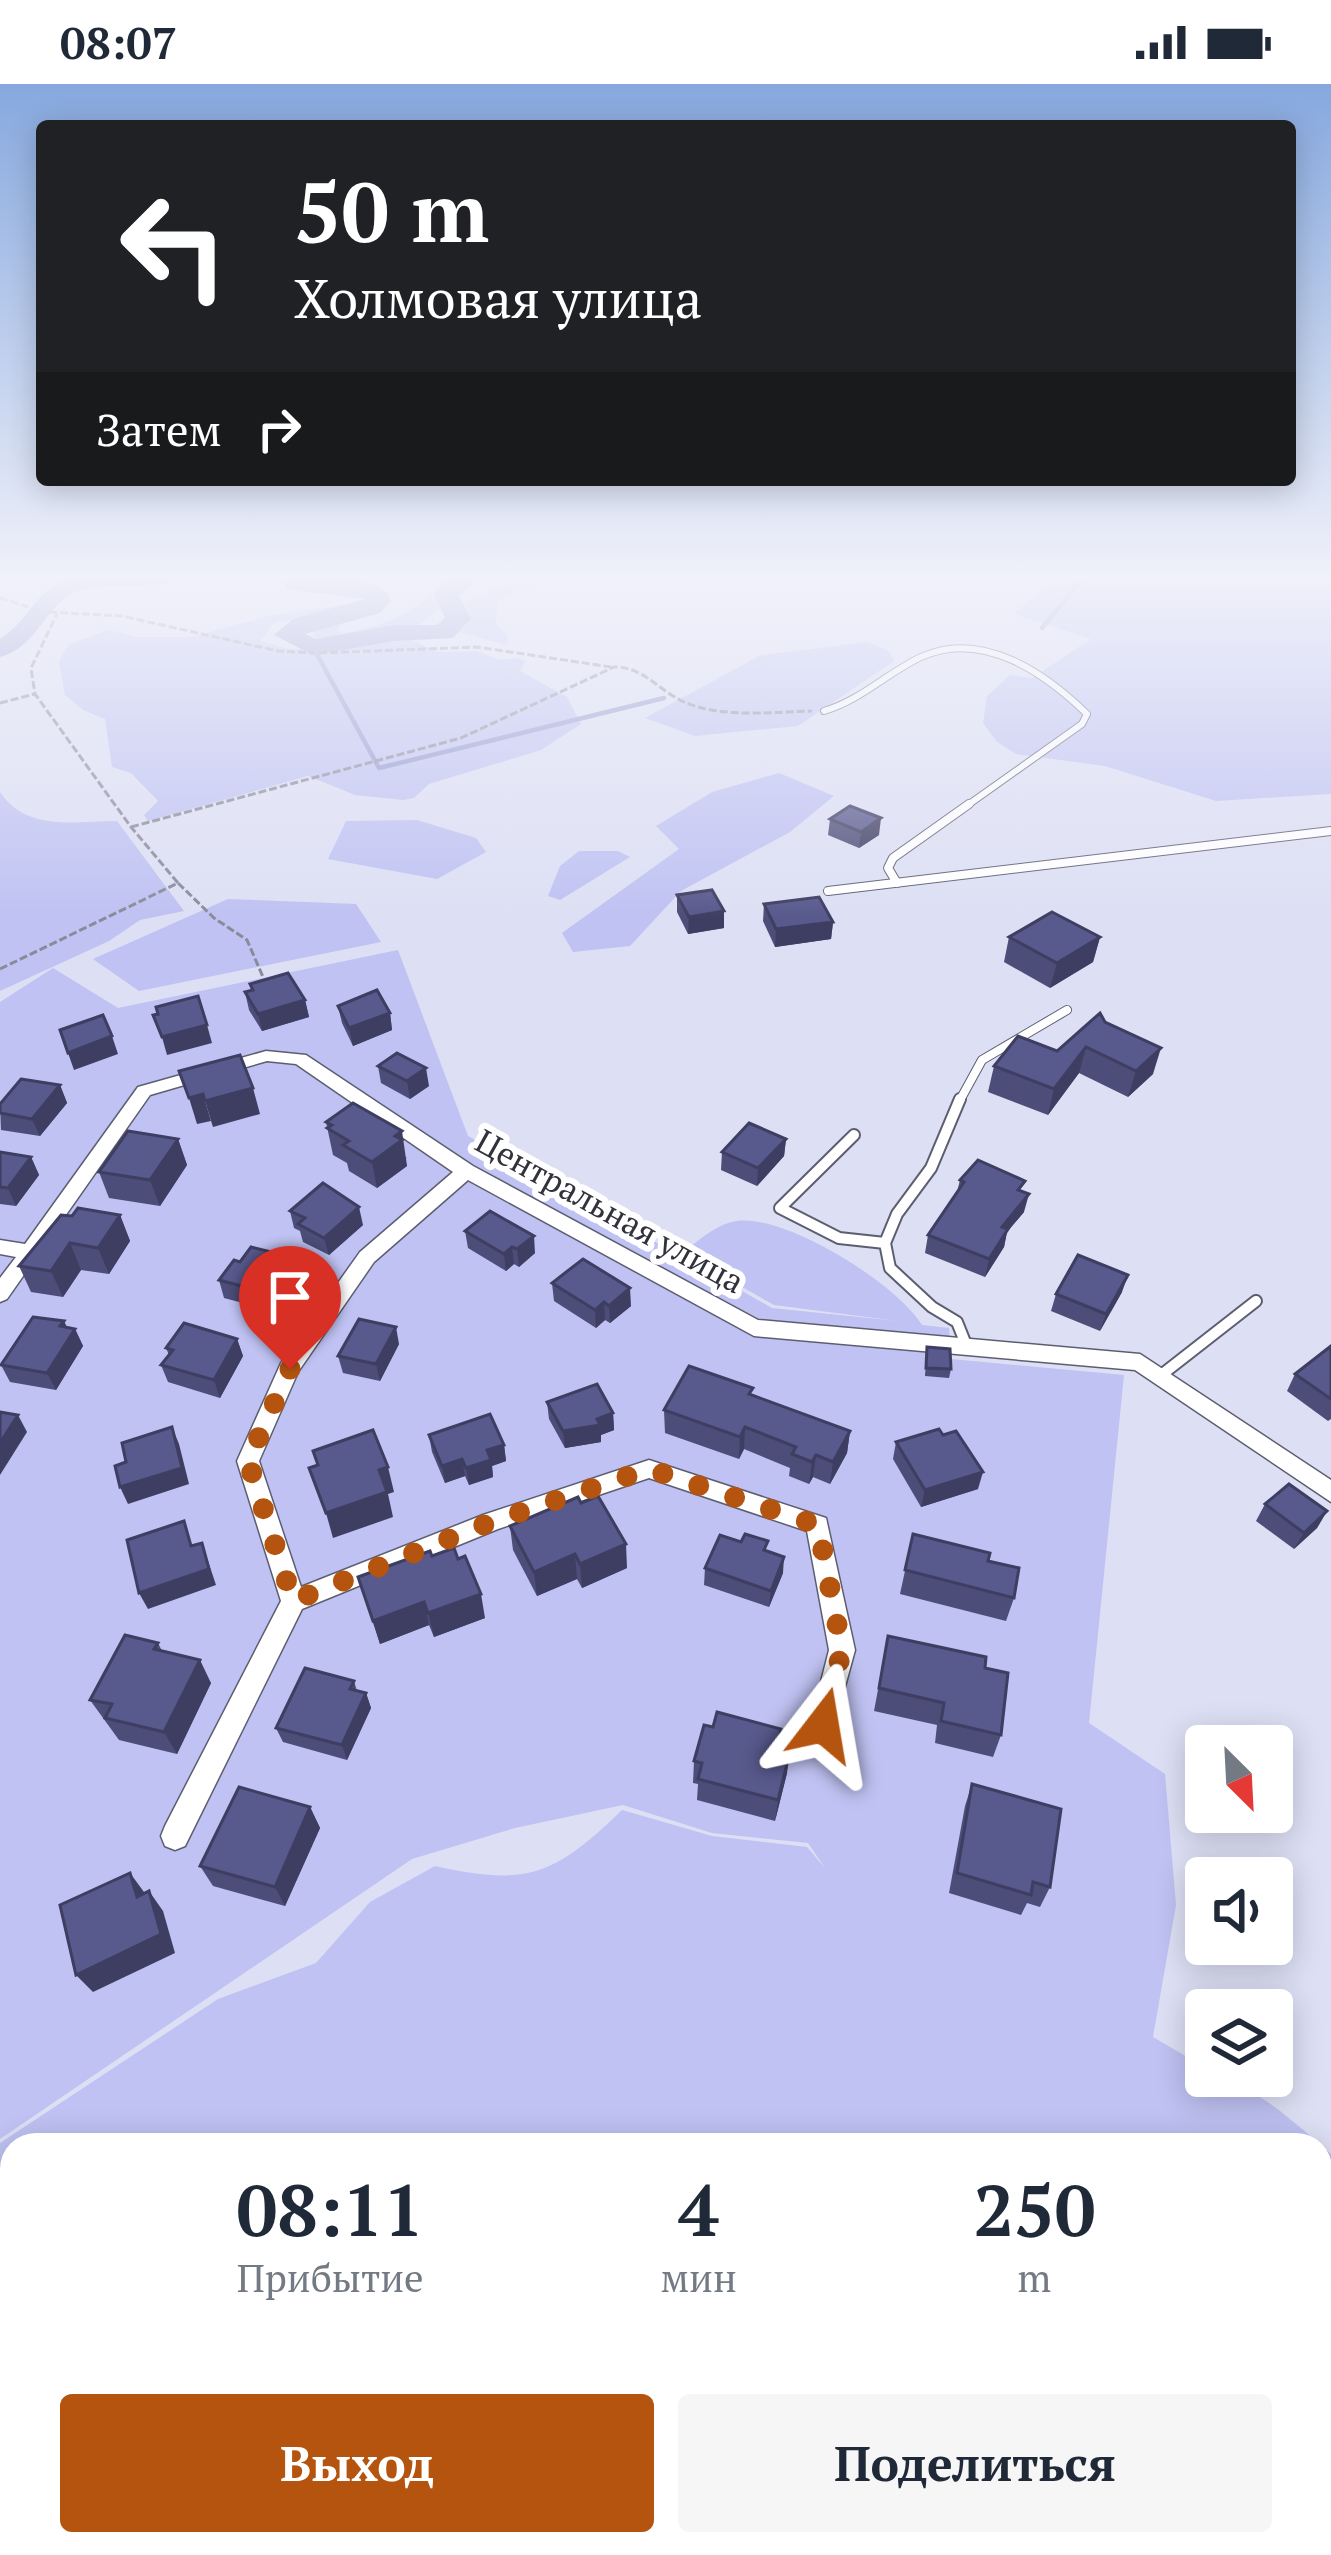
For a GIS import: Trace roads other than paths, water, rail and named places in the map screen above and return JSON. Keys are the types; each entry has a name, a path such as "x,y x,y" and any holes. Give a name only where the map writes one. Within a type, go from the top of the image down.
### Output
{"street":[{"name":"Центральная улица","path":"29,1252 144,1091 266,1056 300,1059 466,1171 754,1328 1150,1369"},
{"path":"293,1601 248,1461 290,1369 367,1257 466,1171"},
{"path":"0,1247 29,1252 0,1294"},
{"path":"1150,1369 1331,1492"},
{"path":"175,1836 293,1601 491,1522 649,1469 818,1525 842,1650 823,1725"}],"lane":[{"path":"824,711 870,688"},
{"path":"897,883 887,868 893,858 1082,724 1087,714 1055,688"},
{"path":"828,891 1331,831"},
{"path":"958,1346 957,1322 932,1307 890,1268 885,1243 898,1214 931,1168 954,1110 982,1060 1067,1010"},
{"path":"854,1135 780,1208 839,1238 885,1243"},
{"path":"1150,1369 1256,1300"}],"waterway":[{"path":"336,688 379,768 664,698"}]}
